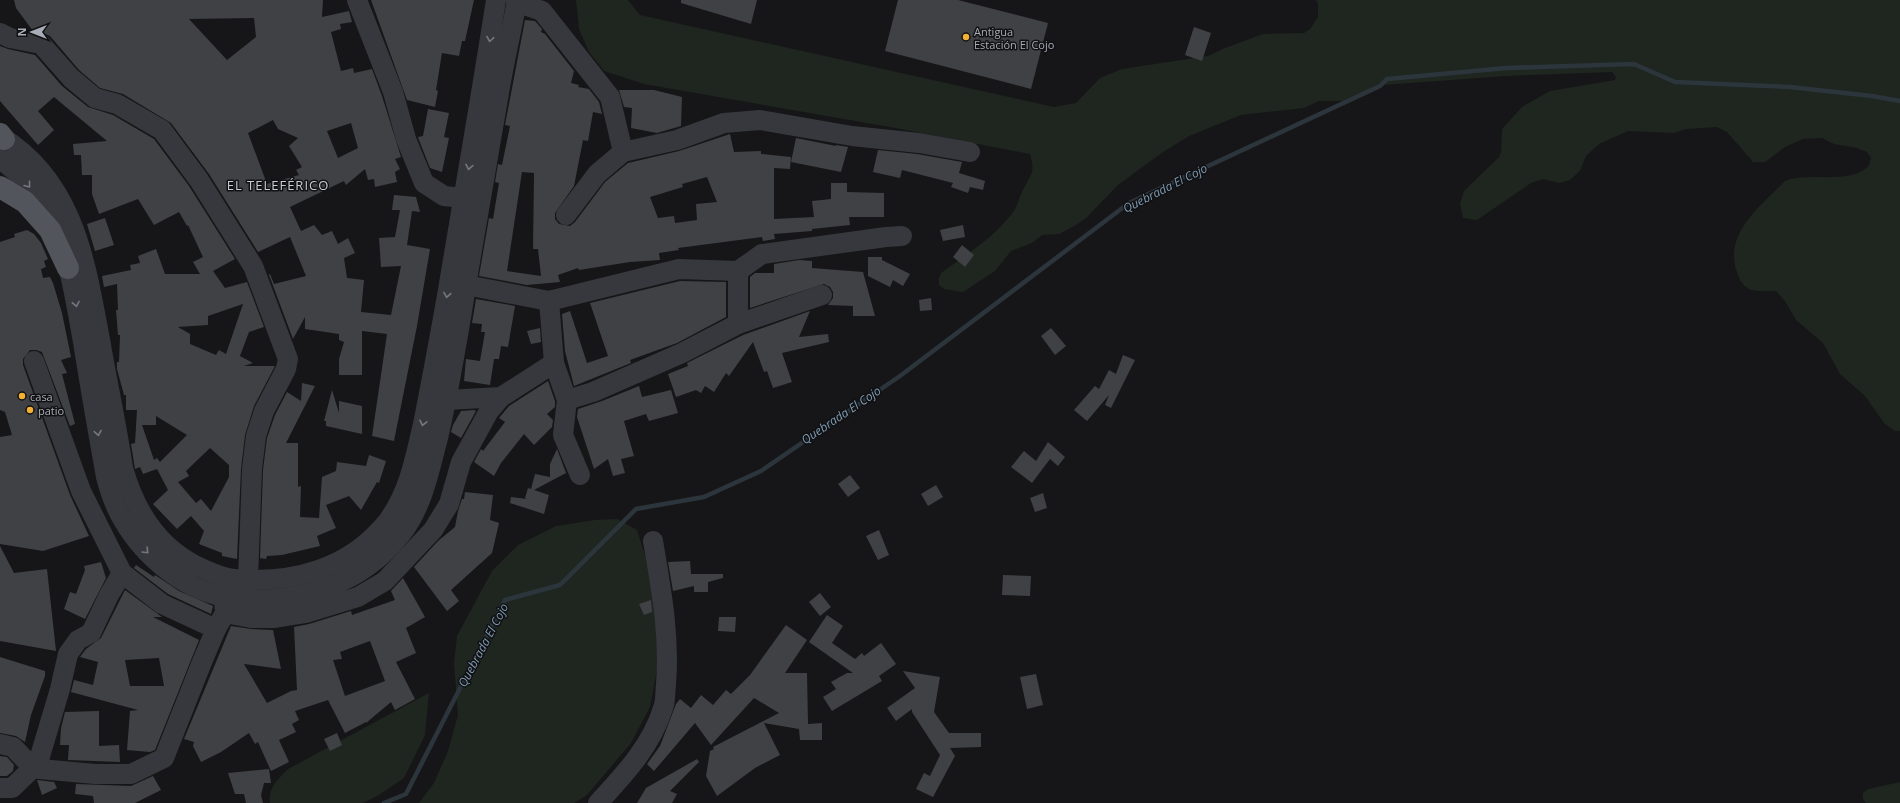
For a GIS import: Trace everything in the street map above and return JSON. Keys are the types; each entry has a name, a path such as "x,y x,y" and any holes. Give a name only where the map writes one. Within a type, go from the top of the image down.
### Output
{"main road":[{"path":"0,187 25,202 50,230 68,268"}],"street":[{"path":"357,0 393,92 406,139 424,183 444,196 463,198"},
{"path":"1,142 32,162 54,187 70,217 86,265 123,468 129,489 136,505 155,534 182,557 212,574 230,579 248,580 286,579 303,576 336,564 365,545 388,520 398,505 411,473 433,374 496,0"},
{"path":"221,613 261,600 307,595 344,582 376,560 403,531 422,497 429,478 447,400 517,1 542,12 610,97 623,152"},
{"path":"0,33 10,38 41,44 71,78 95,98 117,104 162,130 199,180 253,266 288,359 286,369 264,411 256,436 252,469 248,580"},
{"path":"566,215 598,174 623,152 677,140 724,123 760,120 852,136 919,143 970,152"},
{"path":"1,142 23,179 40,200 55,227 68,268 76,304 106,477 122,518 142,546 221,613"},
{"path":"466,285 550,302 679,270 738,272 762,254 886,236 902,236"},
{"path":"738,272 738,324"},
{"path":"567,400 600,390 682,353 738,324 822,295"},
{"path":"550,302 554,363 567,400 563,435 580,475"},
{"path":"34,361 81,491 122,573 162,604 251,618 276,618 306,613 358,597 385,581 433,530 448,504 461,462 489,411 502,397 554,363"},
{"path":"447,400 502,397"},
{"path":"598,803 617,783 647,744 664,707 668,662 664,605 653,541"},
{"path":"0,788 12,788 38,763 60,689 68,654 78,640 91,632 109,595 122,573"},
{"path":"0,744 13,747 33,768 94,774 131,774 164,758 221,613"}],"shaded area":[{"path":"576,0 628,0 640,15 1054,107 1076,103 1100,78 1122,69 1208,56 1263,34 1304,33 1310,29 1318,17 1318,4 1316,0 1900,0 1900,431 1895,431 1884,423 1865,396 1840,374 1823,343 1796,320 1785,301 1776,291 1756,291 1746,287 1742,283 1736,269 1734,256 1736,243 1748,220 1785,181 1805,177 1841,177 1852,175 1861,171 1869,165 1871,158 1867,152 1857,148 1834,144 1822,138 1803,139 1785,147 1765,162 1753,162 1727,132 1717,127 1686,129 1674,133 1628,131 1599,144 1586,156 1580,171 1570,180 1559,183 1543,179 1531,183 1477,220 1463,218 1460,204 1464,191 1499,157 1501,152 1502,129 1522,107 1550,91 1615,80 1616,77 1612,72 1506,76 1383,85 1356,95 1346,101 1319,101 1304,108 1241,115 1189,136 1163,152 1118,185 1086,218 1076,225 1059,234 1042,235 1032,243 1011,251 995,271 963,292 944,289 939,285 941,273 989,237 1014,211 1032,172 1030,154 890,127 644,84 604,71 589,52 579,29"},
{"path":"617,519 637,530 652,578 659,629 657,671 650,707 631,743 587,795 574,803 419,803 434,783 448,751 458,715 454,663 457,636 492,571 518,545 556,526 595,520"},
{"path":"429,693 425,735 404,778 377,796 363,803 270,803 270,793 272,788 288,769"},
{"path":"1900,782 1900,803 1866,803 1863,799 1863,793 1868,789"}],"building":[{"path":"14,0 323,0 322,17 349,11 352,22 340,24 341,29 331,32 341,71 353,68 354,73 372,69 401,157 395,159 400,169 395,172 397,182 375,187 374,179 368,180 365,169 346,185 344,181 290,207 301,231 314,225 322,235 332,231 338,244 348,238 355,253 344,258 347,278 364,280 361,312 391,315 401,266 381,267 379,238 395,237 400,210 392,210 394,195 416,197 420,212 412,211 407,245 430,249 417,326 394,441 372,436 387,334 362,331 362,375 339,375 339,359 344,342 339,340 339,334 305,329 305,317 293,339 269,275 270,274 274,284 306,276 290,237 258,252 209,174 171,123 123,94 100,88 79,70 50,36 33,31 16,8","holes":["254,18 256,37 227,60 189,19","273,120 278,129 298,138 289,146 302,167 296,170 299,175 267,184 248,133","351,123 358,148 338,158 327,131"]},
{"path":"371,0 474,0 465,41 462,41 459,56 442,53 435,107 407,100"},
{"path":"681,0 757,0 751,24 681,3"},
{"name":"Antigua Estación El Cojo","path":"898,0 958,0 1048,23 1031,89 885,51"},
{"path":"525,20 535,21 542,29 541,32 545,34 574,71 571,83 579,85 578,87 589,89 599,102 602,114 593,112 588,141 583,140 574,186 555,213 555,219 559,224 570,226 575,222 605,182 628,163 679,151 730,134 734,152 761,151 761,154 791,157 790,169 774,168 774,219 814,217 812,201 831,199 831,183 847,183 847,192 884,193 884,217 849,217 850,225 812,229 812,231 774,234 775,239 763,241 762,237 678,248 679,250 659,253 660,260 630,262 579,270 578,268 558,275 560,282 527,285 479,276 489,218 493,219 499,183 495,182 498,164 502,165 510,126 505,125","holes":["522,172 534,173 533,249 538,249 541,276 507,271","707,177 717,202 696,204 697,220 675,223 674,216 658,218 650,197 683,187 682,184"]},
{"path":"1194,27 1211,33 1202,61 1185,55"},
{"path":"0,46 35,55 62,86 88,107 113,115 154,139 189,186 235,259 213,271 225,288 247,282 264,327 249,332 240,356 253,363 244,366 275,366 254,406 245,435 241,469 237,559 222,556 222,553 199,544 204,531 191,516 177,529 153,504 168,490 157,469 143,474 140,467 135,469 131,444 135,443 137,410 126,410 126,395 124,395 117,369 117,362 119,362 120,335 118,335 116,310 118,310 117,284 104,287 102,276 131,270 130,265 140,263 138,256 156,249 165,274 200,274 193,262 203,257 188,225 187,226 179,212 154,225 138,199 99,214 92,194 92,175 82,175 81,155 74,155 73,144 107,141 54,97 38,111 54,130 38,145 0,101","holes":["243,304 226,354 219,350 216,355 190,344 190,334 178,327 208,325 208,316","156,416 187,435 160,462 157,458 154,460 142,425 156,425","210,448 229,465 229,477 211,511 201,499 196,503 178,482 189,476 186,471"]},
{"path":"619,90 654,90 682,97 681,126 657,133 631,128 632,108 624,107"},
{"path":"428,109 449,113 444,137 449,138 442,172 430,168 418,137 423,136"},
{"path":"796,138 848,147 841,172 791,162"},
{"path":"878,150 917,154 962,162 959,173 985,181 983,190 970,187 968,193 951,187 953,183 902,170 900,178 873,172"},
{"path":"105,218 114,245 95,251 87,224"},
{"path":"963,225 965,237 943,241 940,230"},
{"path":"27,230 34,234 41,243 48,259 44,261 46,267 41,269 43,278 50,277 62,313 71,357 61,360 67,373 62,374 75,424 70,426 42,352 30,350 23,359 23,365 70,495 89,536 43,551 0,544 0,437 12,435 5,412 0,410 0,242 15,237 14,234"},
{"path":"962,245 974,255 965,267 953,257"},
{"path":"868,257 882,257 882,260 910,274 903,286 893,280 890,287 868,276"},
{"path":"799,260 812,261 812,268 863,272 875,316 853,316 853,306 828,305 833,298 833,292 830,287 824,284 750,308 750,277 755,273 774,273 774,264"},
{"path":"680,281 726,282 726,317 677,343 630,360 631,363 574,386 565,351 562,314 570,311 587,363 608,356 590,303"},
{"path":"931,298 932,310 920,311 919,300"},
{"path":"476,299 515,306 508,347 501,346 499,359 494,359 490,385 464,381 466,359 480,361 485,332 481,332 482,324 472,323"},
{"path":"810,311 799,337 828,334 829,342 782,353 792,382 773,388 767,371 764,372 753,342 729,376 726,373 714,392 705,386 701,393 696,390 676,397 668,374 688,366 687,363 743,335"},
{"path":"540,328 541,342 531,344 527,331"},
{"path":"1051,328 1066,346 1055,355 1041,336"},
{"path":"1123,355 1135,360 1111,408 1105,405 1109,395 1087,421 1074,410 1095,386 1099,389 1109,370 1116,374"},
{"path":"548,381 555,401 555,407 547,414 553,420 552,427 534,445 524,434 501,463 494,476 474,462 481,449 483,451 505,422 499,418 509,406"},
{"path":"302,383 315,386 286,443 298,443 298,487 301,486 300,517 319,518 322,477 336,471 337,462 366,466 369,455 386,461 379,483 377,482 361,510 349,496 326,505 336,528 317,536 320,546 282,555 267,556 266,559 260,558 263,470 267,438 275,415 287,392 301,401"},
{"path":"639,386 642,397 671,390 678,413 649,421 646,414 624,421 634,456 621,459 625,473 613,476 608,459 594,469 577,417 578,409"},
{"path":"332,390 339,413 339,401 362,406 362,434 326,426 326,421 324,421"},
{"path":"461,411 476,411 461,438 451,432 453,425"},
{"path":"1048,442 1065,457 1058,466 1050,459 1032,483 1011,467 1024,451 1036,461"},
{"path":"557,449 566,473 534,490 549,495 544,514 510,503 511,497 527,499 525,498 528,488 531,489 535,474 550,477 550,464"},
{"path":"850,475 860,488 848,497 838,484"},
{"path":"936,485 943,497 928,506 921,494"},
{"path":"465,492 493,495 490,520 499,523 492,553 451,590 459,601 447,611 414,567 438,541 455,527 458,511 462,499 464,499"},
{"path":"1043,493 1047,508 1035,512 1030,498"},
{"path":"879,530 889,555 878,560 866,536"},
{"path":"0,546 14,573 47,569 56,651 0,641"},
{"path":"690,561 691,574 723,574 723,578 708,582 708,592 694,592 694,586 673,591 668,562"},
{"path":"101,562 106,578 85,619 64,609 70,592 76,594 85,570 84,566"},
{"path":"136,565 154,577 155,575 179,591 213,606 211,614 168,594 134,568"},
{"path":"1003,575 1031,576 1030,596 1002,595"},
{"path":"403,578 425,617 406,628 416,653 396,662 415,699 395,710 391,702 366,723 345,733 328,700 295,711 299,720 292,724 296,732 279,740 289,762 271,771 258,742 255,744 249,733 221,752 201,762 193,746 194,742 184,739 231,626 273,630 281,669 244,664 267,703 291,691 297,690 294,627 351,611 352,615 395,600 391,591","holes":["370,641 385,681 345,696 333,660 342,659 340,652"]},
{"path":"125,590 162,617 153,617 199,640 155,750 150,752 127,750 130,711 138,710 71,692 74,680 93,685 98,662 80,657 86,649 101,638","holes":["159,658 164,686 130,686 125,660"]},
{"path":"820,593 831,607 820,616 809,602"},
{"path":"651,600 652,612 644,615 639,604"},
{"path":"827,615 843,626 832,643 855,659 862,653 864,656 881,643 896,664 879,676 882,681 832,711 823,697 836,689 831,682 847,673 853,673 809,642"},
{"path":"719,617 736,617 735,632 718,631"},
{"path":"786,625 807,640 785,673 807,673 808,724 822,723 822,740 800,740 799,729 764,723 780,755 755,768 717,796 706,776 710,751 714,749 713,747 779,713 754,698 711,745 695,723 654,771 647,764 660,746 676,704 680,699 691,708 701,695 713,705 726,690 731,694 750,675"},
{"path":"0,657 45,671 45,676 31,715 25,742 16,736 0,733"},
{"path":"903,671 940,677 934,712 949,733 981,733 981,747 950,748 955,756 933,797 916,789 924,773 930,776 940,755 912,712 912,709 896,721 887,708 915,688"},
{"path":"1036,674 1043,705 1027,709 1020,677"},
{"path":"99,711 99,746 119,745 120,762 68,760 69,745 60,745 61,728 65,712"},
{"path":"337,733 342,745 330,751 324,739"},
{"path":"0,756 7,757 14,765 13,771 7,776 0,776"},
{"path":"697,759 699,762 670,791 677,794 672,803 637,803 646,788"},
{"path":"269,769 271,783 264,783 261,795 263,803 246,803 244,794 235,794 228,773"},
{"path":"153,776 161,790 135,803 94,803 93,796 75,794 76,784 131,786"},
{"path":"37,780 54,782 57,788 42,795"}],"waterway":[{"name":"Quebrada El Cojo","path":"384,803 406,794 505,600 560,585 636,509 704,497 761,471 900,376 1129,203 1380,86 1387,79 1506,68 1634,64 1675,82 1790,87 1872,96 1900,101"}],"place":[{"name":"Antigua Estación El Cojo","path":"966,37"},
{"name":"casa","path":"22,396"},
{"name":"patio","path":"30,410"}],"district":[{"name":"EL TELEFÉRICO","path":"278,185"}]}
